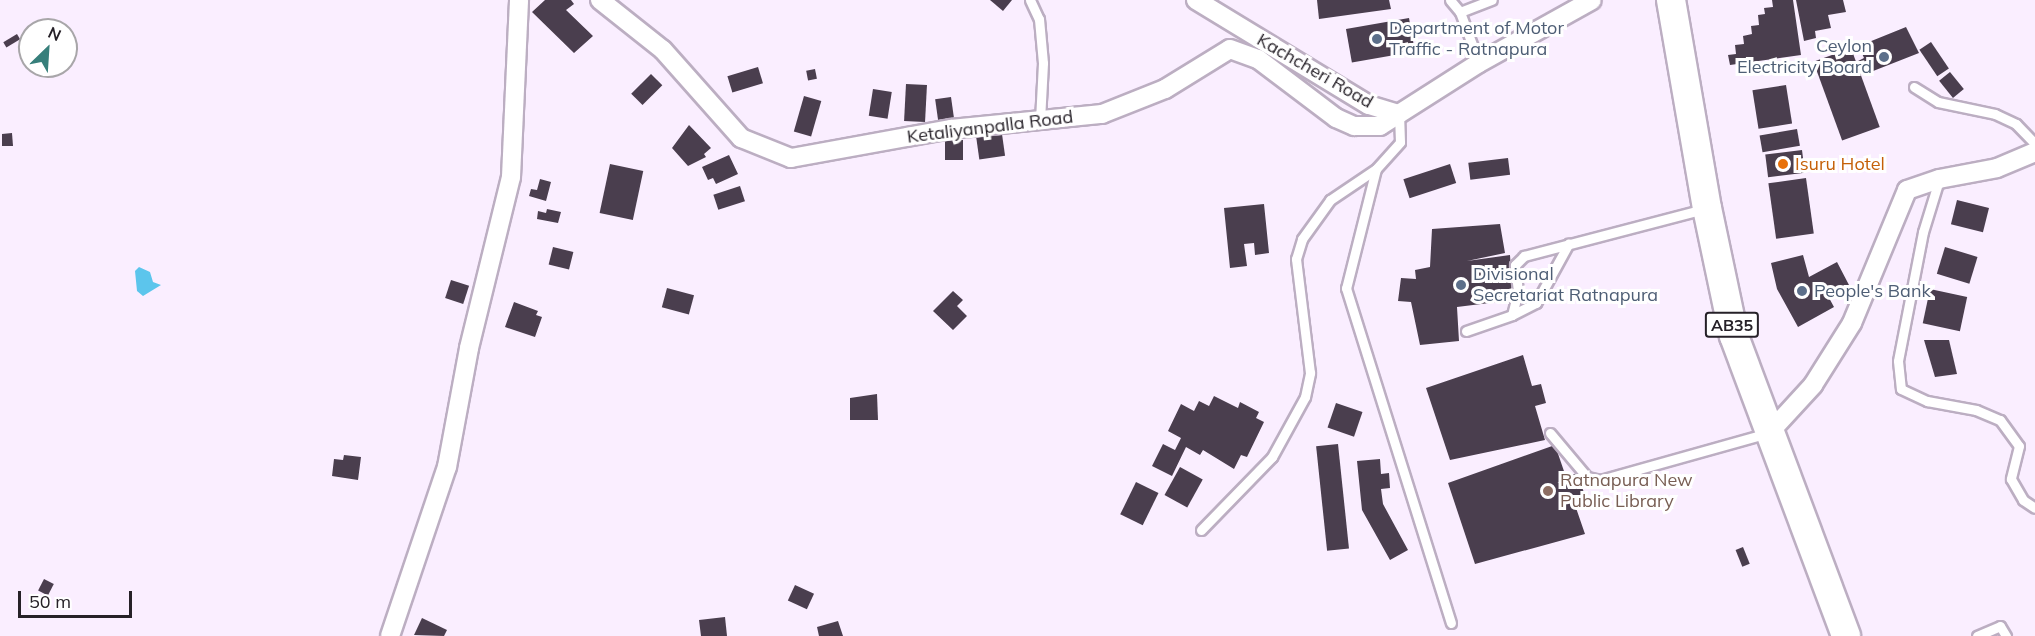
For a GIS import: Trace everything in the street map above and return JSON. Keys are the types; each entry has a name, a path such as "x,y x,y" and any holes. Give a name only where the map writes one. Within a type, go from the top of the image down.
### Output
{"main road":[{"name":"AB35","path":"1671,0 1707,208 1734,336 1846,636"}],"street":[{"path":"390,636 447,466 469,348 511,177 519,0"},
{"name":"Ketaliyanpalla Road","path":"600,0 663,50 741,138 791,158 951,129 1102,114 1165,89 1230,49 1258,59 1336,118 1354,126 1380,126 1399,114"},
{"path":"1399,114 1479,63 1592,0"},
{"name":"Kachcheri Road","path":"1204,2 1369,105 1399,114"},
{"path":"1770,432 1813,385 1852,323 1907,190 1939,179 1997,168 2035,152"}],"lane":[{"path":"1030,0 1039,19 1043,63 1040,120"},
{"path":"1450,0 1460,12 1479,63"},
{"path":"1460,12 1492,0"},
{"path":"1914,87 1938,102 1995,114 2016,124 2035,144"},
{"path":"1201,530 1272,457 1305,397 1310,373 1296,259 1302,239 1330,200 1376,169 1400,142 1399,114"},
{"path":"1376,169 1346,288 1452,623"},
{"path":"1939,179 1923,232 1898,361 1900,389 1927,401 1976,410 2000,420 2019,446 2011,478 2023,500 2035,508"},
{"path":"1512,315 1518,291 1515,265 1524,256 1707,208"},
{"path":"1466,330 1512,315 1536,303 1569,243"},
{"path":"1550,433 1587,477 1600,480 1770,432"},
{"path":"1977,636 2000,626 2006,636"}],"water":[{"path":"139,267 150,272 153,282 161,285 143,296 137,291 135,271"}],"building":[{"path":"545,0 571,0 574,4 566,10 593,36 574,53 532,12"},
{"path":"990,0 1012,0 1003,11"},
{"path":"1317,0 1389,0 1391,9 1319,19"},
{"path":"1772,0 1793,0 1801,55 1730,65 1728,55 1736,54 1735,45 1744,44 1743,36 1752,34 1751,26 1759,25 1758,15 1765,14 1764,8 1773,7"},
{"path":"1796,0 1843,0 1846,12 1828,15 1831,28 1815,31 1816,38 1804,41"},
{"path":"1409,18 1415,51 1352,63 1346,29"},
{"path":"1906,27 1919,53 1863,75 1858,61 1864,58 1859,46"},
{"path":"17,34 18,40 6,47 3,42"},
{"path":"1931,42 1949,69 1937,76 1919,50"},
{"path":"1851,48 1880,127 1842,141 1813,62"},
{"path":"758,67 763,83 732,93 727,76"},
{"path":"815,69 817,79 808,81 806,71"},
{"path":"1950,72 1964,89 1953,98 1939,81"},
{"path":"651,74 662,85 643,105 631,94"},
{"path":"906,84 927,85 925,122 904,121"},
{"path":"1786,85 1792,124 1759,129 1752,90"},
{"path":"873,89 892,92 888,119 869,116"},
{"path":"804,96 821,101 811,137 794,132"},
{"path":"951,97 954,118 938,120 935,99"},
{"path":"689,125 711,148 704,154 706,157 688,166 672,148"},
{"path":"1797,129 1800,146 1763,152 1760,136"},
{"path":"12,133 13,146 2,146 2,134"},
{"path":"1002,134 1005,156 979,159 976,138"},
{"path":"945,140 963,140 963,160 945,160"},
{"path":"1802,150 1805,173 1768,177 1765,155"},
{"path":"729,155 738,174 716,184 713,178 708,180 702,167"},
{"path":"1508,158 1510,175 1470,180 1468,163"},
{"path":"610,164 643,171 633,220 600,213"},
{"path":"1450,164 1456,183 1410,198 1403,179"},
{"path":"1806,178 1814,233 1776,239 1768,183"},
{"path":"540,179 551,182 546,201 529,196 531,189 537,190"},
{"path":"740,186 745,201 718,210 713,195"},
{"path":"1957,200 1989,208 1983,232 1951,224"},
{"path":"1264,204 1269,253 1255,255 1254,243 1244,244 1247,266 1230,268 1224,208"},
{"path":"547,209 561,212 558,223 537,219 538,211 546,213"},
{"path":"1500,224 1505,253 1467,261 1510,255 1513,300 1457,307 1459,341 1420,345 1411,302 1398,301 1401,278 1416,279 1415,270 1430,267 1432,229"},
{"path":"553,247 573,252 569,270 549,264"},
{"path":"1945,247 1978,257 1969,284 1937,274"},
{"path":"1803,255 1809,277 1837,262 1849,285 1828,296 1834,307 1798,327 1777,289 1771,263"},
{"path":"451,280 469,286 463,304 445,298"},
{"path":"667,288 694,295 689,315 662,307"},
{"path":"1930,289 1967,297 1960,331 1923,323"},
{"path":"953,291 963,300 957,306 967,316 953,330 933,311"},
{"path":"514,302 538,311 536,315 542,317 535,337 505,327"},
{"path":"1924,340 1949,340 1957,374 1935,377"},
{"path":"1523,355 1532,386 1541,384 1546,403 1535,406 1545,440 1450,460 1426,388"},
{"path":"877,394 878,420 850,420 850,398"},
{"path":"1214,396 1238,408 1240,402 1259,412 1256,418 1264,422 1247,457 1241,455 1234,469 1203,450 1200,455 1186,447 1172,476 1152,466 1163,444 1175,450 1181,438 1168,431 1181,404 1194,411 1199,401 1209,406"},
{"path":"1336,403 1362,412 1354,437 1328,428"},
{"path":"1338,444 1349,548 1327,551 1316,446"},
{"path":"1555,445 1566,477 1577,473 1587,501 1575,505 1585,534 1475,564 1448,483"},
{"path":"344,455 361,457 358,480 332,476 334,459 343,460"},
{"path":"1380,459 1381,474 1389,473 1390,488 1381,489 1383,504 1408,550 1390,560 1362,510 1357,461"},
{"path":"1180,467 1203,480 1187,508 1164,495"},
{"path":"1136,482 1158,493 1143,525 1120,514"},
{"path":"1743,547 1750,564 1742,567 1736,550"},
{"path":"44,579 54,584 48,596 38,591"},
{"path":"795,585 814,594 807,609 788,600"},
{"path":"725,617 727,636 701,636 699,620"},
{"path":"422,618 447,630 444,636 414,635"},
{"path":"838,621 843,636 819,636 817,627"}],"place":[{"name":"Department of Motor Traffic - Ratnapura","path":"1377,39"},
{"name":"Ceylon Electricity Board","path":"1884,57"},
{"name":"Isuru Hotel","path":"1783,164"},
{"name":"Divisional Secretariat Ratnapura","path":"1461,285"},
{"name":"People's Bank","path":"1802,291"},
{"name":"Ratnapura New Public Library","path":"1548,491"}]}
